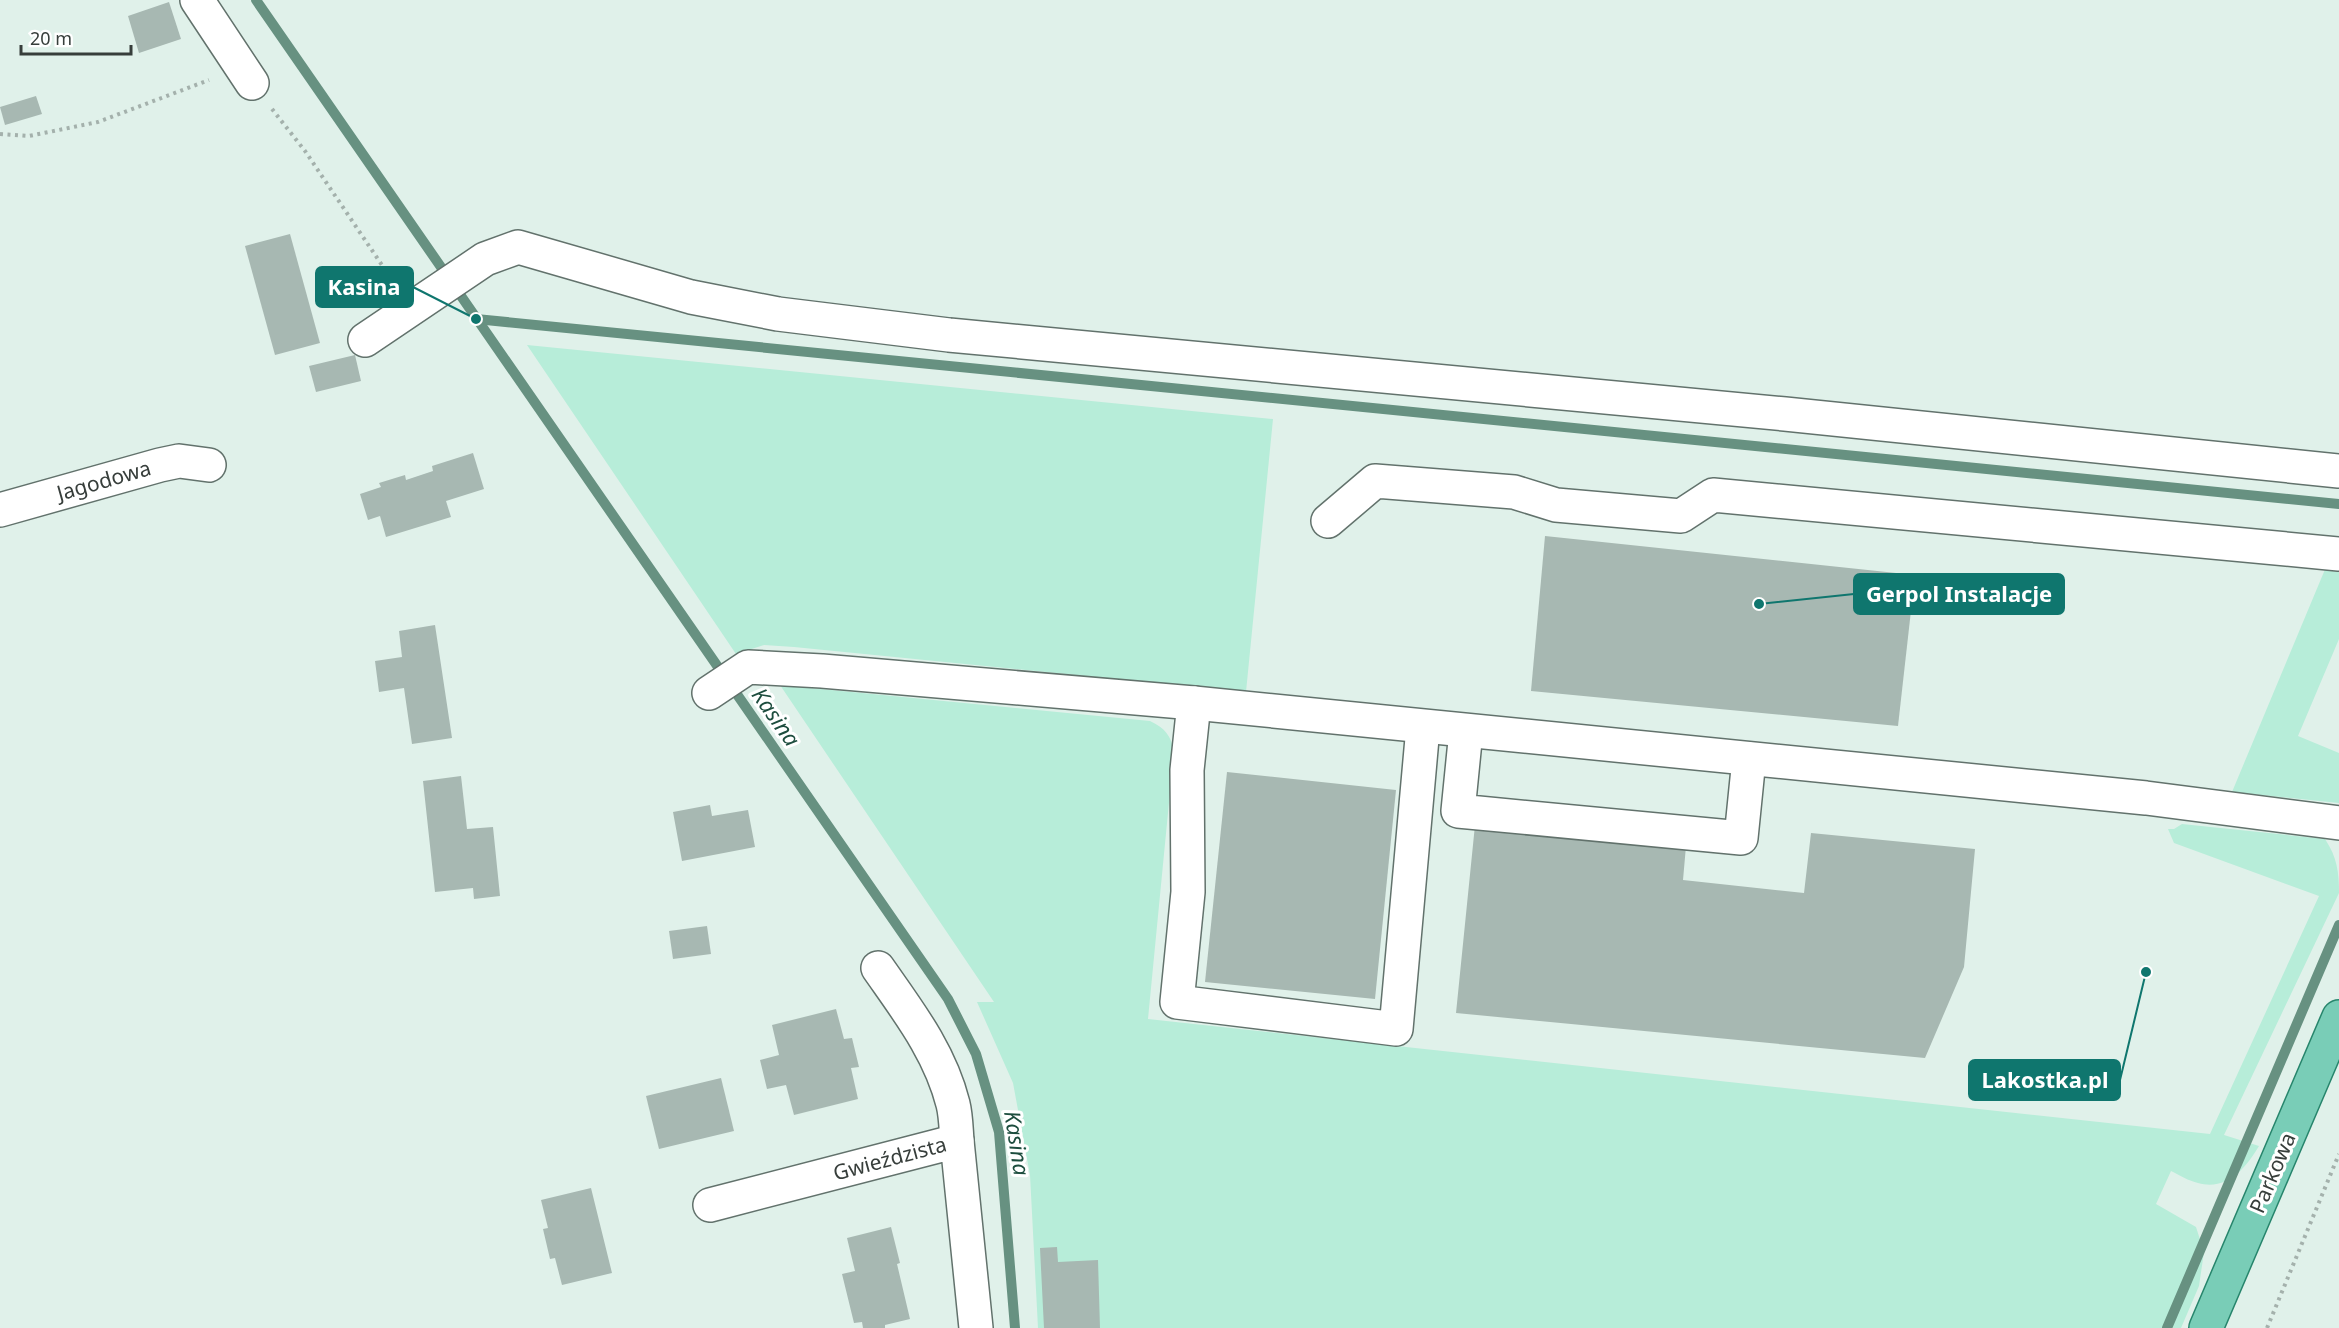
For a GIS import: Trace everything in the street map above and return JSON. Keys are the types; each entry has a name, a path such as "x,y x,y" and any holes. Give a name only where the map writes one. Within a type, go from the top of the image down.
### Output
{"main road":[{"name":"Parkowa","path":"2206,1328 2339,1017"}],"street":[{"path":"197,0 252,83"},
{"path":"365,340 420,305 466,271 493,255 518,247 691,297 778,314 961,336 1761,412 2339,471"},
{"name":"Jagodowa","path":"0,510 160,465 179,462 209,465"},
{"path":"1328,521 1375,481 1514,492 1556,505 1681,516 1713,495 2339,554"},
{"path":"709,693 748,667 822,671 1194,704 2146,798 2339,823"},
{"path":"1194,704 1187,770 1188,892 1177,1002 1396,1029 1423,727"},
{"path":"1466,731 1458,811 1742,838 1749,759"},
{"path":"878,968 923,1032 940,1068 953,1105 957,1141"},
{"name":"Gwieździsta","path":"710,1205 957,1141 976,1328"}],"path":[{"path":"0,134 29,136 98,122 214,79 252,83 420,305"},
{"path":"2267,1328 2339,1154"}],"green space":[{"path":"527,345 1273,419 1246,692 794,647 764,645 736,654"},
{"path":"2326,567 2339,570 2339,639 2298,736 2339,753 2339,803 2232,792"},
{"path":"780,685 1150,721 1160,727 1169,737 1174,751 1148,1019 2210,1134 2319,896 2174,843 2168,829 2174,829 2182,824 2325,839 2336,865 2339,893 2224,1135 2259,1146 2242,1169 2227,1181 2218,1184 2198,1183 2171,1171 2156,1204 2196,1227 2204,1252 2199,1286 2181,1328 1038,1328 1030,1175 1013,1083 977,1002 994,1002"}],"building":[{"path":"169,2 181,39 139,53 128,16"},
{"path":"36,96 42,114 5,125 0,107"},
{"path":"290,234 320,343 275,355 245,246"},
{"path":"355,355 361,381 316,392 309,366"},
{"path":"473,453 484,489 446,501 451,517 386,537 380,516 368,520 360,494 381,487 379,483 405,475 406,480 433,471 432,466"},
{"path":"1545,536 1915,575 1898,726 1531,691"},
{"path":"435,625 452,738 412,744 404,688 379,692 375,661 402,657 399,631"},
{"path":"1227,772 1396,790 1375,999 1205,982"},
{"path":"461,776 467,829 493,827 500,896 474,899 473,888 435,892 423,781"},
{"path":"710,805 712,816 748,810 755,847 682,861 673,812"},
{"path":"1475,825 1686,846 1683,880 1804,893 1811,833 1975,849 1964,967 1925,1058 1456,1013"},
{"path":"707,926 711,954 673,959 669,931"},
{"path":"836,1009 844,1039 852,1038 859,1067 851,1068 858,1099 794,1115 786,1085 767,1089 760,1060 779,1055 772,1025"},
{"path":"721,1078 734,1131 659,1149 646,1096"},
{"path":"591,1188 612,1273 562,1285 555,1258 550,1259 543,1229 548,1228 541,1200"},
{"path":"891,1227 910,1319 885,1325 885,1328 863,1328 862,1322 854,1323 842,1274 855,1271 847,1238"},
{"path":"1057,1247 1058,1262 1098,1260 1100,1328 1044,1328 1040,1248"}],"waterway":[{"name":"Kasina","path":"256,0 948,999 976,1054 999,1132 1015,1328"},
{"path":"476,319 2339,504"},
{"path":"2167,1328 2339,925"}],"place":[{"name":"Kasina","path":"476,319"},
{"name":"Gerpol Instalacje","path":"1759,604"},
{"name":"Lakostka.pl","path":"2146,972"}]}
